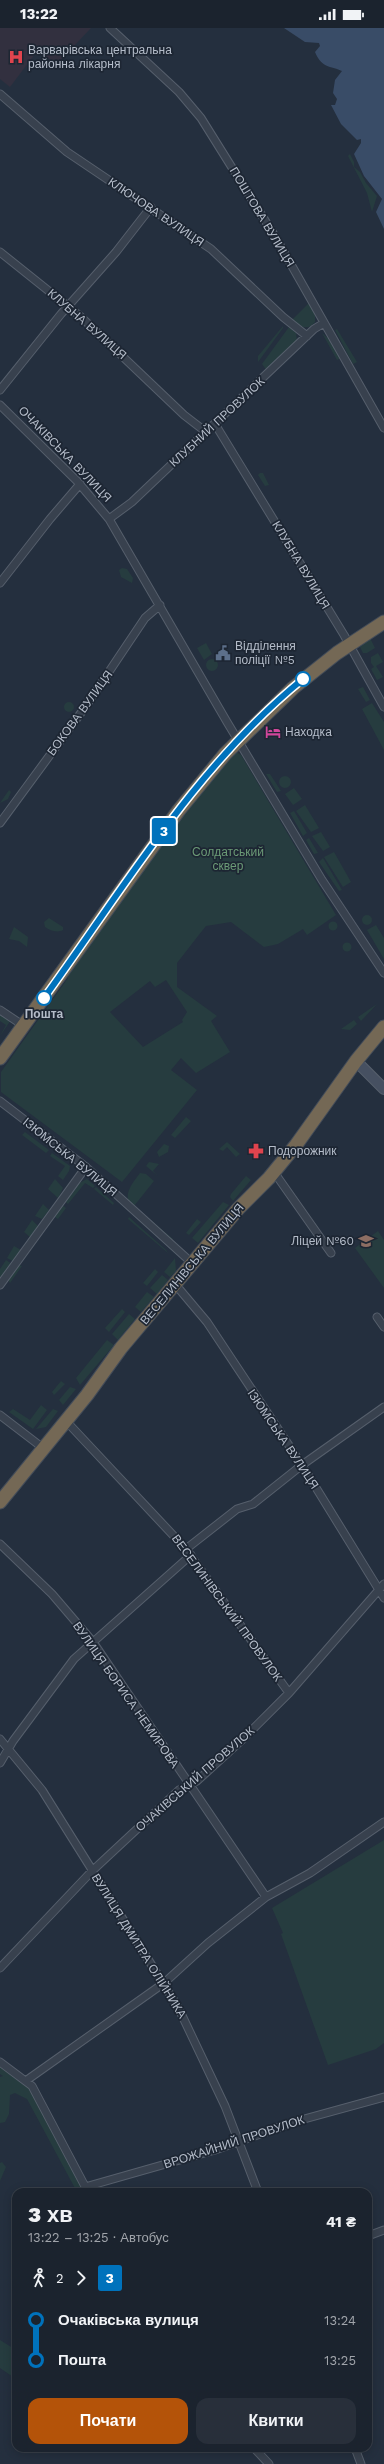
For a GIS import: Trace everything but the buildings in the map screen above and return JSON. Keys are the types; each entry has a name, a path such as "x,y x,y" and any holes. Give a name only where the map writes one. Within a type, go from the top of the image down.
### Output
{"highway":[{"path":"0,1058 179,810 238,740 293,688 349,644 384,622"},
{"name":"ВЕСЕЛИНІВСЬКА ВУЛИЦЯ","path":"0,1502 66,1420 121,1348 238,1209 274,1172 356,1061 384,1028"}],"street":[{"name":"ПОШТОВА ВУЛИЦЯ","path":"110,28 179,92 197,112 276,238 384,428"},
{"name":"КЛЮЧОВА ВУЛИЦЯ","path":"0,94 67,152 151,207 211,249 283,317 307,336"},
{"path":"0,390 151,207"},
{"name":"КЛУБНА ВУЛИЦЯ","path":"0,252 70,307 184,415 206,432"},
{"name":"КЛУБНИЙ ПРОВУЛОК","path":"109,519 132,502 216,424 307,336 324,323"},
{"name":"ОЧАКІВСЬКА ВУЛИЦЯ","path":"0,405 80,484 109,519 238,740 322,880 384,973"},
{"name":"КЛУБНА ВУЛИЦЯ","path":"216,424 349,644 384,707"},
{"path":"0,583 39,532 80,484"},
{"name":"БОКОВА ВУЛИЦЯ","path":"0,823 3,815 86,706 144,618 160,605"},
{"path":"0,1010 24,1026"},
{"path":"356,1061 384,1089"},
{"name":"ІЗЮМСЬКА ВУЛИЦЯ","path":"0,1101 86,1168 192,1263"},
{"path":"0,1285 86,1168"},
{"path":"274,1172 330,1253"},
{"name":"ІЗЮМСЬКА ВУЛИЦЯ","path":"175,1284 206,1322 302,1465 381,1586 384,1598"},
{"path":"377,1317 384,1327"},
{"path":"0,1763 74,1659 188,1552 236,1509 253,1504 302,1465 384,1407"},
{"path":"0,1415 43,1448"},
{"name":"ВЕСЕЛИНІВСЬКИЙ ПРОВУЛОК","path":"66,1420 188,1552 288,1693"},
{"name":"ВУЛИЦЯ БОРИСА НЕМИРОВА","path":"0,1544 52,1594 93,1642 189,1786 266,1896"},
{"name":"ОЧАКІВСЬКИЙ ПРОВУЛОК","path":"0,1968 92,1871 179,1790 189,1786 243,1739 288,1693 381,1586"},
{"name":"ВУЛИЦЯ ДМИТРА ОЛІЙНИКА","path":"0,1739 10,1749 42,1790 164,1983 207,2066 256,2188"},
{"path":"26,2080 164,1983 208,1943 266,1896 310,1873 384,1822"},
{"path":"0,2062 32,2086 85,2188"},
{"name":"ВРОЖАЙНИЙ ПРОВУЛОК","path":"89,2188 239,2142 337,2109 384,2097"},
{"path":"372,2234 384,2230"},
{"path":"258,2452 269,2464"},
{"path":"356,2452 361,2464"}],"shaded area":[{"name":"Варварівська центральна районна лікарня","path":"0,28 91,28 56,65 38,50 10,87 0,79"}],"green space":[{"path":"350,154 354,162 354,167 360,172 366,183 377,196 372,212 367,193 348,156"},
{"path":"309,303 315,315 315,322 309,327 304,327 292,320"},
{"path":"283,326 283,328 258,362 258,356"},
{"path":"289,327 296,333 297,341 267,371 262,364"},
{"path":"337,329 357,362 353,364 335,330"},
{"path":"322,333 330,340 341,358 337,360"},
{"path":"263,473 269,485 265,486 258,475"},
{"path":"122,568 127,569 133,578 132,583 121,577 119,570"},
{"path":"370,638 375,648 367,653 363,653 360,647"},
{"path":"206,643 212,654 204,660 197,648"},
{"path":"378,653 383,662 376,666 383,677 377,680 371,669 374,667 371,663 371,657"},
{"path":"212,659 216,661 218,665 216,669 212,671 208,669 206,665 208,661"},
{"path":"363,687 370,700 366,702 358,689"},
{"path":"69,702 74,707 69,712 64,707"},
{"path":"372,703 384,722 384,750 362,709"},
{"name":"Солдатський сквер","path":"236,752 241,755 336,915 307,935 303,929 278,944 264,947 231,922 206,926 177,963 177,987 217,1016 211,1021 230,1052 196,1073 181,1058 171,1070 197,1090 122,1182 1,1092 1,1072 68,978 66,976 195,798","holes":["166,980 187,1012 182,1020 183,1022 143,1047 110,1012 150,981 155,987"]},
{"path":"266,774 270,774 281,791 277,792"},
{"path":"287,776 290,777 290,787 283,788 280,787 279,780 280,777"},
{"path":"294,788 302,799 293,805 285,794"},
{"path":"9,790 11,792 8,799 0,803"},
{"path":"305,805 319,828 311,832 296,811"},
{"path":"294,811 307,833 303,836 290,813"},
{"path":"321,832 330,847 323,851 312,836"},
{"path":"309,838 318,853 314,854 306,840"},
{"path":"334,852 351,882 343,887 324,857"},
{"path":"323,858 342,890 339,891 319,862"},
{"path":"365,915 369,915 371,916 371,924 365,925 362,922 362,918"},
{"path":"49,918 63,927 63,930 54,931 45,927 44,922"},
{"path":"333,921 338,926 333,931 328,926"},
{"path":"376,925 384,938 384,959 367,930"},
{"path":"14,927 28,937 27,947 19,941 9,939"},
{"path":"347,942 352,947 347,952 342,947"},
{"path":"377,1004 361,1021 358,1017"},
{"path":"0,1013 11,1020 0,1036 6,1025 0,1021"},
{"path":"354,1020 357,1024 350,1030 341,1029"},
{"path":"186,1117 191,1121 175,1138 171,1135"},
{"path":"25,1132 49,1150 46,1153 22,1135"},
{"path":"227,1142 240,1154 236,1157 227,1147 223,1151 219,1149"},
{"path":"164,1144 169,1146 168,1152 159,1157 157,1152"},
{"path":"52,1153 70,1166 69,1171 63,1180 58,1176 65,1166 50,1156"},
{"path":"149,1162 159,1164 153,1171 158,1176 146,1166"},
{"path":"140,1173 146,1174 154,1181 134,1206 173,1239 171,1241 130,1204 128,1199 129,1190"},
{"path":"246,1176 251,1180 233,1201 230,1197 231,1194"},
{"path":"55,1179 63,1188 58,1198 48,1189"},
{"path":"87,1179 95,1186 93,1188 85,1183 68,1204 63,1200 75,1185"},
{"path":"96,1187 114,1203 113,1205 94,1189"},
{"path":"223,1202 229,1205 198,1243 192,1238"},
{"path":"43,1204 49,1210 42,1219 35,1216"},
{"path":"61,1204 66,1208 58,1219 52,1215"},
{"path":"129,1217 166,1250 168,1253 128,1219"},
{"path":"197,1219 201,1222 189,1235 186,1233"},
{"path":"32,1220 38,1226 30,1237 24,1232"},
{"path":"378,1231 384,1240 384,1288 355,1248"},
{"path":"14,1246 21,1250 14,1262 7,1258"},
{"path":"175,1258 176,1271 170,1277 164,1272"},
{"path":"6,1260 12,1264 2,1278 0,1276 0,1269"},
{"path":"18,1265 22,1266 10,1283 8,1280"},
{"path":"155,1269 158,1272 147,1286 143,1283"},
{"path":"162,1275 168,1280 157,1294 150,1288"},
{"path":"147,1292 154,1297 141,1312 135,1307"},
{"path":"122,1309 125,1312 109,1332 105,1328"},
{"path":"129,1314 135,1319 118,1340 112,1334"},
{"path":"107,1340 114,1345 80,1385 76,1378"},
{"path":"61,1381 65,1384 54,1395 52,1392"},
{"path":"70,1387 76,1389 63,1405 59,1400"},
{"path":"41,1405 47,1410 33,1429 9,1412 13,1409 30,1420"},
{"path":"53,1409 58,1411 46,1427 36,1429"},
{"path":"384,1840 384,2043 376,2049 328,2065 281,1934 283,1933 272,1908"},
{"path":"0,2065 29,2087 82,2188 75,2188 27,2099 15,2093 10,2095 9,2114 5,2122 0,2123 0,2077 3,2076 0,2074"},
{"path":"2,2162 6,2167 0,2181 0,2163"},
{"path":"0,2340 12,2348 12,2376 0,2368"}],"water":[{"path":"284,28 384,28 384,229 376,212 382,199 364,176 354,154 361,143 361,139 357,140 341,124 331,105 335,105 337,99 333,93 335,80 342,71 327,66 321,61 315,52 320,46 319,43 305,42"}],"bus line":[{"name":"3","path":"44,998 136,868 199,784 238,740 303,679"}],"place":[{"name":"Варварівська центральна районна лікарня","path":"16,57"},
{"name":"Відділення поліції №5","path":"223,653"},
{"name":"Находка","path":"273,732"},
{"name":"Пошта","path":"44,998"},
{"name":"Подорожник","path":"256,1151"},
{"name":"Ліцей №60","path":"366,1241"}]}
